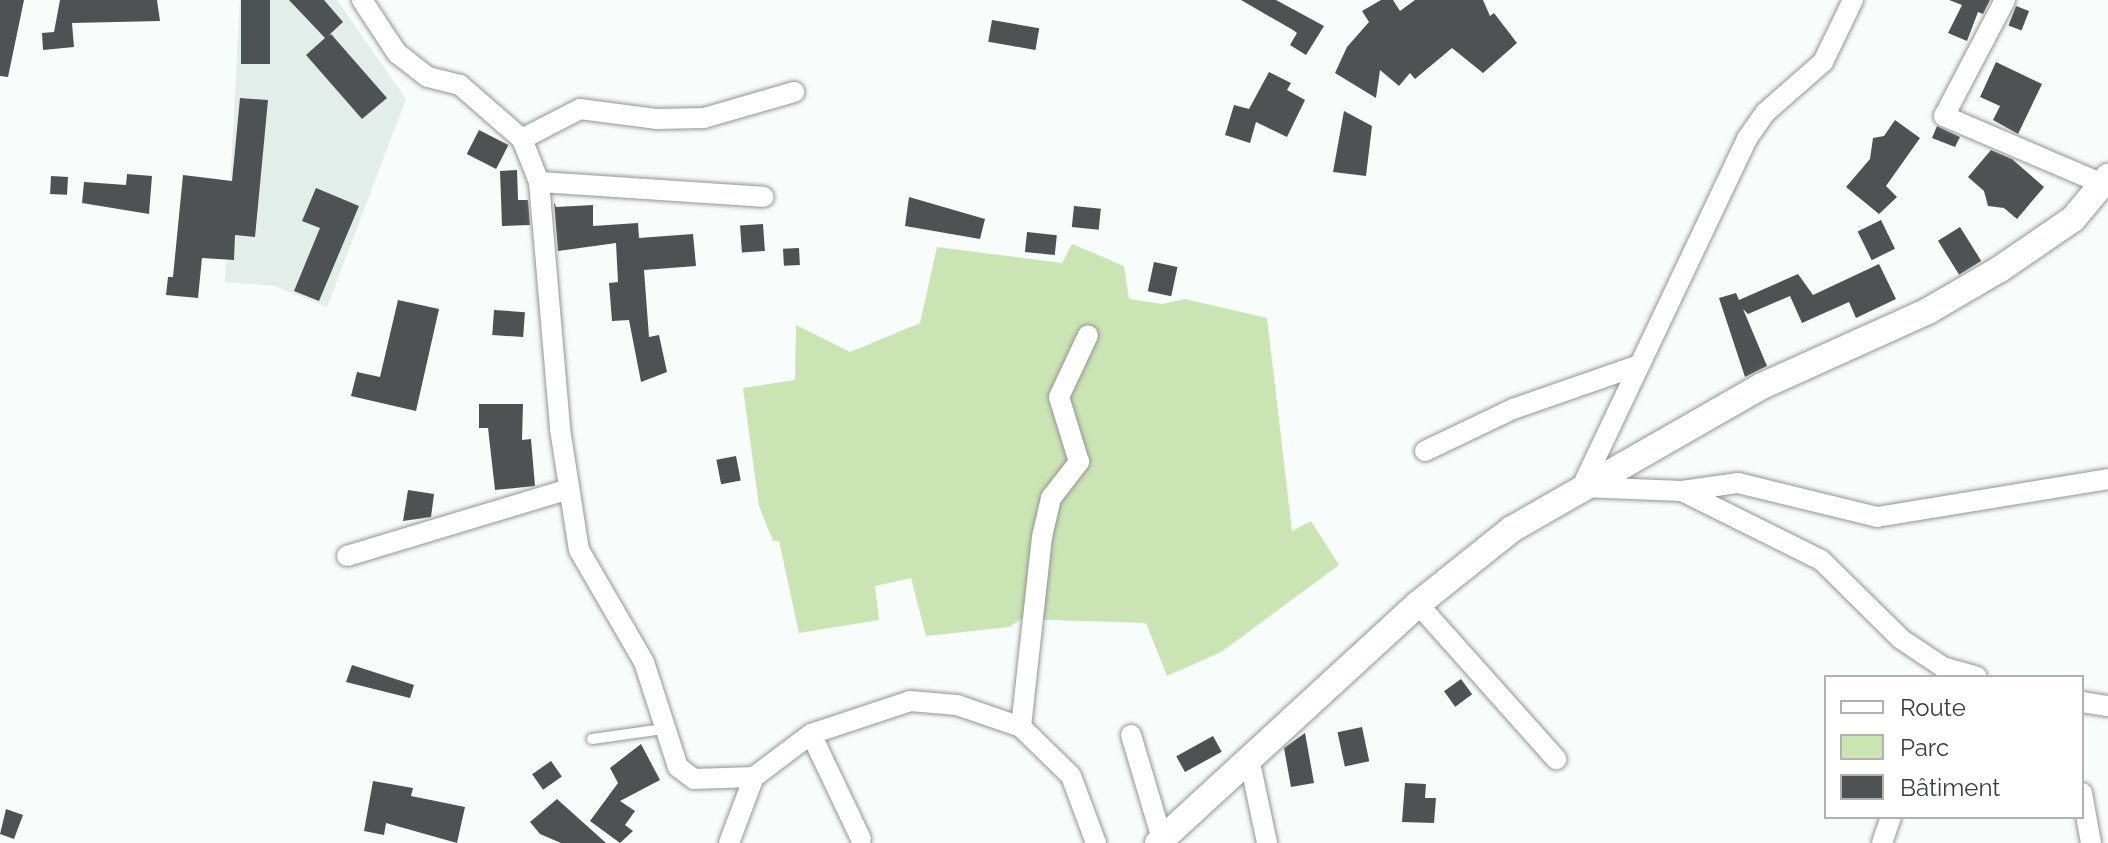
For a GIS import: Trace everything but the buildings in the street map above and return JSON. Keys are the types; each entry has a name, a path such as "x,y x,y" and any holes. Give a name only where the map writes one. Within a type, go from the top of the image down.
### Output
{"street":[{"path":"362,0 397,53 428,77 460,85 522,139 539,182 569,489 579,550 644,662 663,729 678,767 694,779 754,777"},
{"path":"1582,487 1747,139 1765,113 1823,62 1853,0"},
{"path":"1131,735 1160,841 1418,604 1500,537 1762,386 1928,311 2073,219 2106,180 1944,116 2005,0"},
{"path":"522,139 580,109 657,119 704,118 794,92"},
{"path":"539,182 763,197"},
{"path":"1021,727 1042,537 1051,498 1079,462 1059,397 1088,335"},
{"path":"1425,451 1513,409 1639,365"},
{"path":"1582,487 1682,491 1738,483 1877,517 2108,479"},
{"path":"347,556 569,489"},
{"path":"1682,491 1821,560 1901,639 1941,672 1963,675"},
{"path":"1418,604 1556,759"},
{"path":"729,843 754,777 811,734 910,701 957,705 1021,727 1071,776 1096,843"},
{"path":"2084,702 2108,706"},
{"path":"811,734 861,839"},
{"path":"1249,758 1267,843"},
{"path":"2084,804 2091,843"},
{"path":"1882,843 1890,819"}],"lane":[{"path":"592,739 663,729"}],"shaded area":[{"path":"240,0 337,0 406,99 327,307 275,286 225,282"}],"green space":[{"path":"1072,244 1124,266 1129,299 1162,304 1185,299 1267,318 1292,531 1311,521 1339,565 1221,652 1167,676 1146,623 1021,619 1009,627 926,636 911,578 875,586 879,620 799,633 779,541 773,541 759,506 743,388 795,380 796,325 850,352 920,323 937,247 1062,263"}]}
